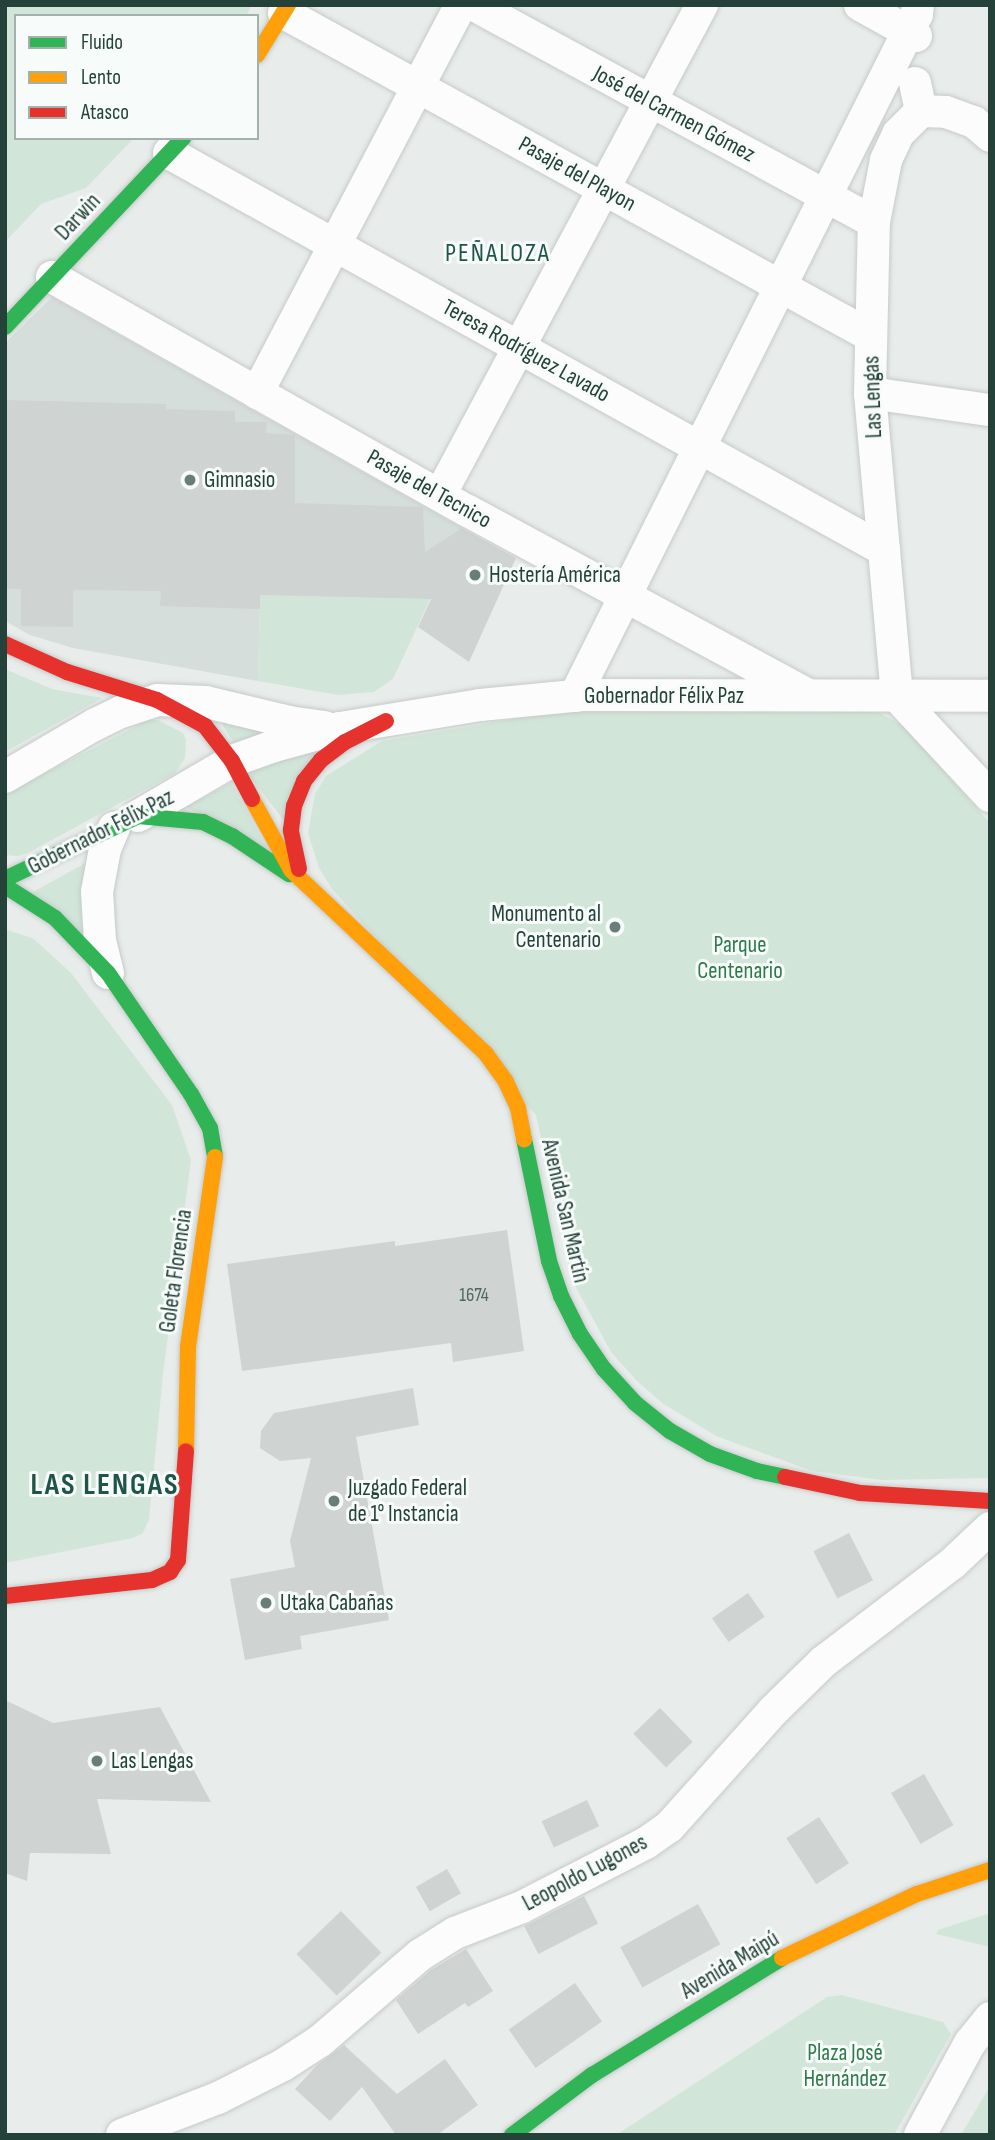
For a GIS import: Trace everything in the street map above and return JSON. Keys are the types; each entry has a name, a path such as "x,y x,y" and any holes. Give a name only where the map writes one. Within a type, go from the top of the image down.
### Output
{"main road":[{"path":"259,52 286,9"},
{"name":"Darwin","path":"5,327 176,146"},
{"path":"5,644 67,672 157,700 205,726 232,761"},
{"path":"305,884 295,857 291,830 294,806 304,781 321,760 386,721"},
{"name":"Avenida San Martín","path":"232,761 281,855 305,884 466,1032 506,1082 518,1108 549,1261 561,1296 586,1343 635,1403 670,1431 710,1454 757,1471 860,1493 990,1501"},
{"name":"Avenida San Martín","path":"126,822 173,817 203,822 232,836 305,884"},
{"name":"Gobernador Félix Paz","path":"5,879 126,822"},
{"name":"Goleta Florencia","path":"5,886 55,918 93,954 108,973 191,1094 209,1128 215,1158 188,1347 186,1484 178,1560 170,1572 152,1580 5,1596"},
{"name":"Avenida Maipú","path":"512,2135 592,2075 776,1961 917,1894 990,1870"}],"street":[{"path":"257,393 461,5"},
{"name":"José del Carmen Gómez","path":"474,5 874,222"},
{"path":"440,495 702,5"},
{"path":"575,696 915,22 860,5"},
{"name":"Pasaje del Playon","path":"286,9 418,87 871,336"},
{"name":"Las Lengas","path":"897,696 870,393 874,222 886,160 918,97 946,112 974,122 990,136"},
{"name":"Teresa Rodríguez Lavado","path":"176,146 335,245 884,550"},
{"name":"Pasaje del Tecnico","path":"52,278 468,511 809,696"},
{"path":"870,393 990,411"},
{"name":"Gobernador Félix Paz","path":"126,822 232,761 340,728 480,705 575,696 990,696"},
{"path":"897,696 990,796"},
{"name":"Gobernador Félix Paz","path":"5,777 103,721 157,700 206,702 289,722 340,728"},
{"path":"108,973 100,941 97,892 105,849 126,822"},
{"name":"Leopoldo Lugones","path":"122,2135 218,2098 283,2066 320,2041 420,1955 455,1933 522,1907 646,1843 669,1827 815,1669 953,1563 990,1528"},
{"path":"920,2135 970,2043 990,2018"}],"shaded area":[{"path":"52,297 462,528 430,599 260,595 258,681 73,648 30,635 5,621 5,343"}],"green space":[{"path":"5,5 252,5 247,14 14,14 14,140 132,140 86,188 41,204 5,242"},
{"path":"260,595 430,599 393,679 374,692 338,695 258,681"},
{"path":"5,669 52,689 102,698 5,752"},
{"name":"Parque Centenario","path":"876,711 904,726 990,823 990,1478 882,1480 812,1471 716,1436 662,1403 636,1380 611,1352 572,1280 536,1115 332,889 319,868 308,833 315,794 326,776 382,741 557,712"},
{"path":"218,717 289,728 237,749"},
{"path":"148,720 158,720 183,733 186,740 185,758 175,773 28,853 18,856 5,855 5,794"},
{"path":"316,751 285,822 248,774 268,764"},
{"path":"231,783 268,851 186,807"},
{"path":"91,860 96,944 31,893"},
{"path":"5,929 34,939 71,973 172,1105 191,1160 163,1374 149,1519 143,1533 133,1538 5,1563"},
{"path":"990,1913 990,1947 936,1934 938,1930"},
{"name":"Plaza José Hernández","path":"842,1995 943,2022 951,2034 894,2135 616,2135 827,1997"},
{"path":"990,2086 990,2135 961,2135"}],"building":[{"path":"5,400 166,404 166,409 235,411 235,422 267,422 266,433 295,435 295,503 423,507 425,552 462,528 516,558 469,662 418,627 431,599 260,595 260,609 160,606 161,591 73,590 73,627 21,626 21,589 5,589"},
{"path":"507,1230 524,1351 453,1362 451,1343 242,1371 227,1264 395,1241 395,1246"},
{"name":"Juzgado Federal de 1° Instancia","path":"413,1388 419,1425 356,1437 389,1620 300,1636 302,1649 245,1660 230,1579 295,1567 290,1541 311,1458 280,1461 260,1448 261,1431 274,1413"},
{"path":"849,1533 873,1580 837,1598 813,1551"},
{"path":"748,1593 765,1617 729,1642 712,1618"},
{"name":"Las Lengas","path":"5,1700 53,1723 160,1707 211,1802 97,1799 111,1854 30,1853 27,1881 5,1873"},
{"path":"660,1708 693,1742 666,1768 633,1734"},
{"path":"924,1774 954,1825 921,1844 891,1793"},
{"path":"587,1800 599,1826 554,1847 542,1821"},
{"path":"819,1817 849,1863 816,1884 786,1838"},
{"path":"447,1869 461,1893 430,1911 416,1887"},
{"path":"584,1896 598,1924 538,1954 524,1926"},
{"path":"698,1904 720,1944 642,1987 620,1947"},
{"path":"341,1911 381,1953 337,1996 296,1954"},
{"path":"466,1949 493,1991 468,2007 465,2003 418,2034 396,2000 431,1970"},
{"path":"575,1983 602,2022 536,2068 509,2029"},
{"path":"344,2045 397,2094 445,2059 478,2105 437,2135 396,2135 362,2087 330,2121 295,2089 317,2065"}],"traffic: fast":[{"path":"5,327 181,140"},
{"path":"5,879 138,816 203,822 232,836 289,874"},
{"path":"5,886 55,918 108,973 191,1094 210,1128 215,1157"},
{"path":"524,1139 549,1261 561,1296 580,1334 604,1369 635,1403 670,1431 710,1454 757,1471 785,1477"},
{"path":"512,2135 592,2075 782,1958"}],"traffic: slow":[{"path":"259,52 288,5"},
{"path":"252,799 291,870 486,1054 506,1082 518,1108 524,1139"},
{"path":"186,1451 188,1347 215,1157"},
{"path":"782,1958 917,1894 990,1870"}],"traffic: jam":[{"path":"5,644 67,672 157,700 205,726 232,761 252,799"},
{"path":"299,869 291,830 294,806 304,781 321,760 345,742 386,721"},
{"path":"5,1596 152,1580 170,1572 178,1560 186,1451"},
{"path":"785,1477 860,1493 990,1501"}],"place":[{"name":"Gimnasio","path":"190,480"},
{"name":"Hostería América","path":"475,575"},
{"name":"Monumento al Centenario","path":"615,927"},
{"name":"Juzgado Federal de 1° Instancia","path":"334,1501"},
{"name":"Utaka Cabañas","path":"266,1603"},
{"name":"Las Lengas","path":"97,1761"}],"district":[{"name":"PEÑALOZA","path":"498,254"},
{"name":"LAS LENGAS","path":"105,1485"}]}
